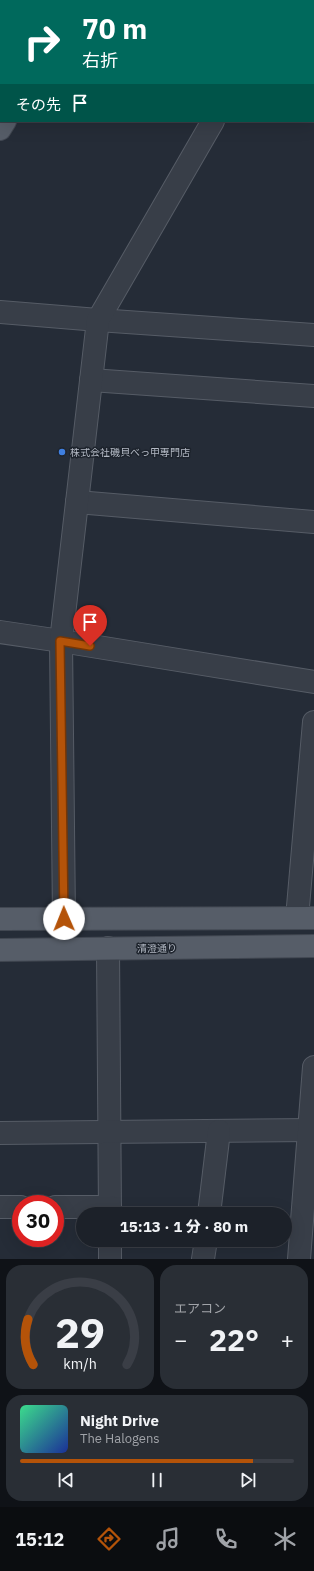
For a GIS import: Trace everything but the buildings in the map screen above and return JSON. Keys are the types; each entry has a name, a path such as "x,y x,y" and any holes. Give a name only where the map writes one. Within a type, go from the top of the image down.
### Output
{"main road":[{"path":"0,919 306,918"},
{"name":"清澄通り","path":"0,950 314,946"}],"street":[{"path":"64,919 60,641 98,320 212,122"},
{"path":"0,312 314,335"},
{"path":"91,380 314,396"},
{"path":"77,502 314,522"},
{"path":"0,632 314,682"},
{"path":"306,918 314,722"},
{"path":"108,948 110,1207"},
{"path":"299,1259 312,1130 314,1067"},
{"path":"0,1133 312,1130"},
{"path":"210,1207 218,1131"},
{"path":"0,1207 12,1207"},
{"path":"64,1208 76,1209"},
{"path":"110,1247 110,1259"},
{"path":"204,1259 205,1247"}],"place":[{"name":"株式会社磯貝べっ甲専門店","path":"62,452"}],"route":[{"path":"64,919 60,641 90,646"}]}
